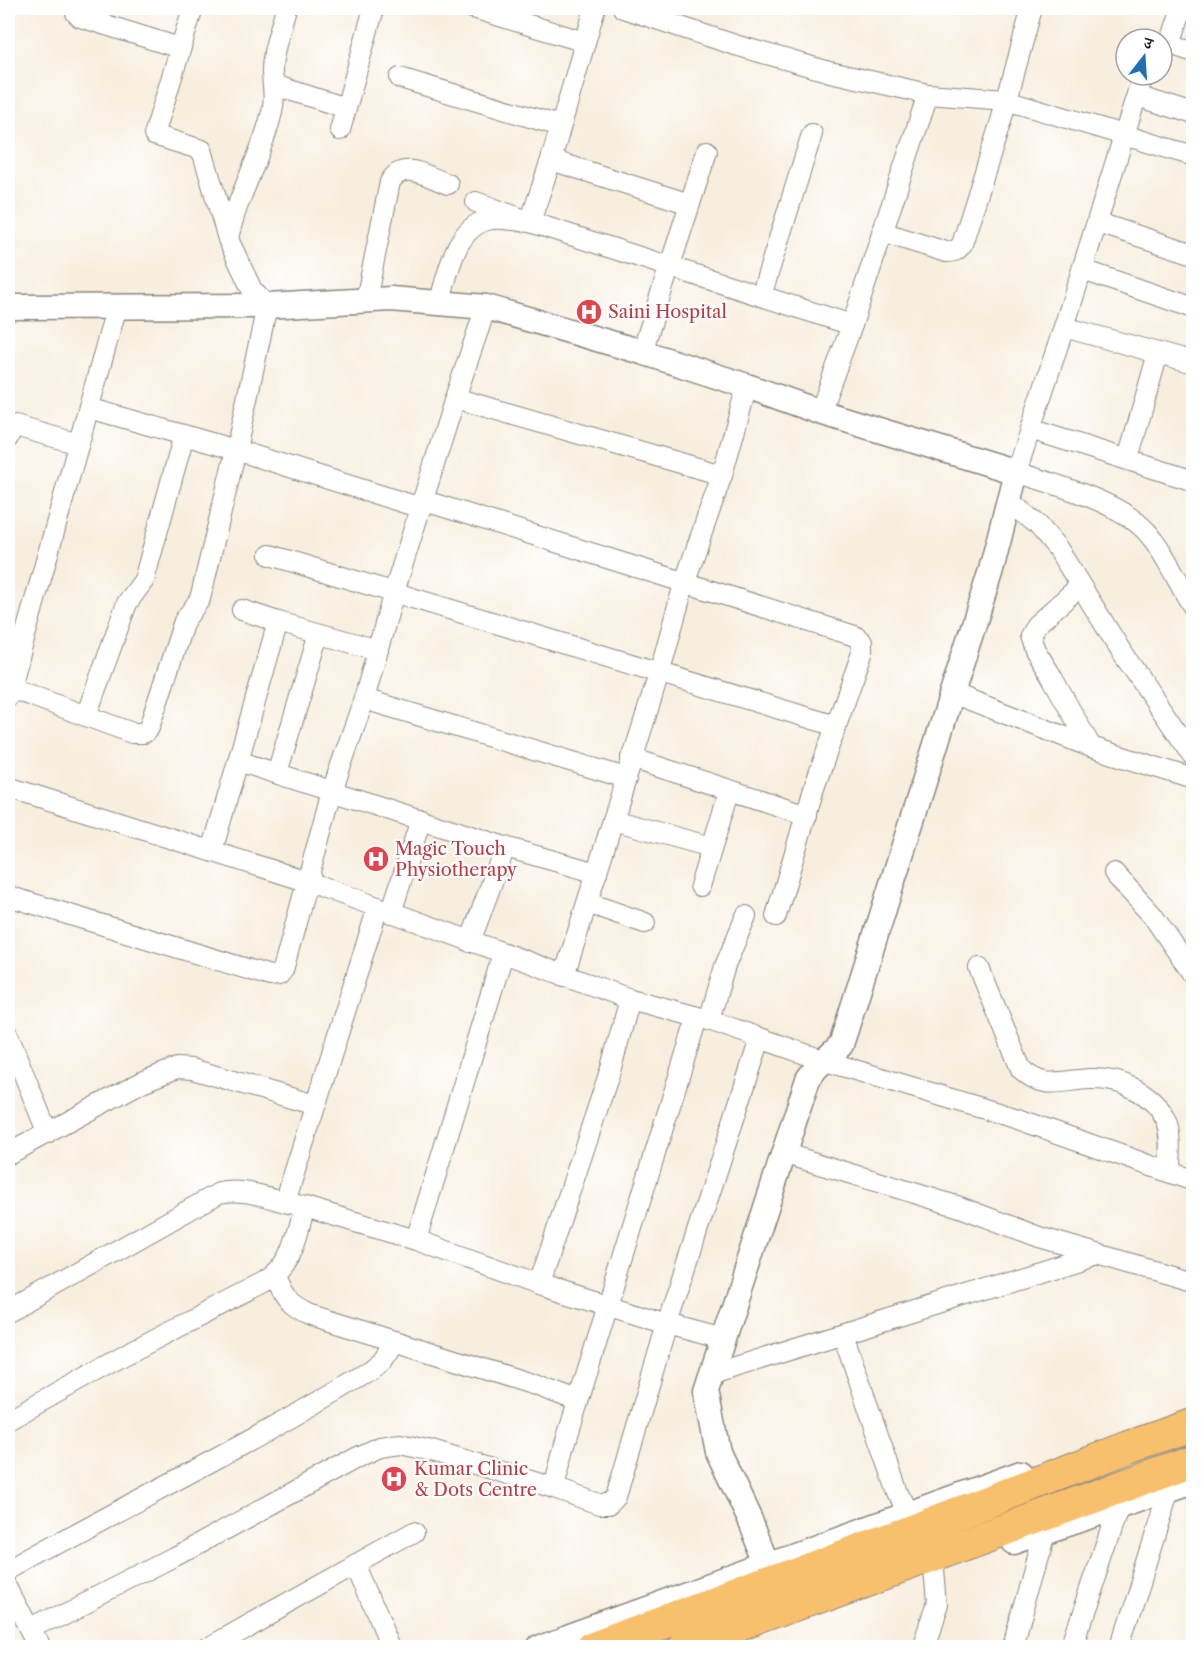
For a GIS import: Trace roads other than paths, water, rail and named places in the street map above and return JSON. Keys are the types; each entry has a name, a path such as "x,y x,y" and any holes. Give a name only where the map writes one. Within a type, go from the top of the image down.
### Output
{"highway":[{"path":"594,1647 771,1573 1194,1425"},
{"path":"683,1647 1194,1460"}],"street":[{"path":"76,8 76,13 80,17 180,48"},
{"path":"193,8 154,135 202,150 228,239 252,290 267,306"},
{"path":"228,239 238,203 269,124 275,94 272,73 273,58 286,8"},
{"path":"340,130 374,8"},
{"path":"473,8 585,42"},
{"path":"530,222 596,8"},
{"path":"623,8 746,48 867,81 928,94 1006,100 1194,156"},
{"path":"882,232 946,252 958,250 969,222 1032,8"},
{"path":"1174,27 1182,8"},
{"path":"1174,46 1194,52"},
{"path":"400,78 560,126"},
{"path":"274,85 346,108"},
{"path":"787,1610 750,1520 718,1452 706,1391 808,1080 816,1068 841,1045 991,570 1016,472 1065,327 1140,87"},
{"path":"820,412 852,325 928,94"},
{"path":"1137,96 1194,114"},
{"path":"761,296 812,134"},
{"path":"642,352 707,151"},
{"path":"551,160 690,204"},
{"path":"366,300 390,182 394,174 401,170 410,170 448,184"},
{"path":"476,202 530,222 852,325"},
{"path":"440,303 456,249 470,230 492,219 530,222"},
{"path":"1098,223 1194,254"},
{"path":"1083,270 1194,308"},
{"path":"8,307 267,306 391,299 486,307 642,352 820,412 1016,472 1093,500 1122,513 1142,527 1155,543 1194,608"},
{"path":"117,306 79,444 16,632 8,691 132,733 144,733 149,728 184,621 200,599 236,450 267,306"},
{"path":"8,896 270,976 279,975 283,970 332,791 364,699 394,592 486,307"},
{"path":"1065,327 1194,363"},
{"path":"1128,459 1158,353"},
{"path":"564,976 659,674 684,584 722,475 747,386"},
{"path":"455,398 722,475"},
{"path":"89,408 422,504 855,636 862,642 862,653 814,788 776,916"},
{"path":"8,438 11,429 15,426 79,444"},
{"path":"1030,429 1194,481"},
{"path":"86,716 127,603 144,580 184,435"},
{"path":"1009,501 1049,537 1121,651 1194,757"},
{"path":"270,555 836,726"},
{"path":"1080,586 1036,625 1030,636 1035,650 1091,747"},
{"path":"242,610 378,650"},
{"path":"212,851 278,622"},
{"path":"277,773 319,634"},
{"path":"952,693 1091,747 1194,778"},
{"path":"364,699 626,778"},
{"path":"631,758 729,792 807,815"},
{"path":"238,761 505,847 597,873"},
{"path":"8,786 306,881 630,999 703,1019 825,1061 1018,1119 1194,1181"},
{"path":"700,886 729,792"},
{"path":"285,1202 315,1105 384,910 421,819"},
{"path":"614,820 711,847"},
{"path":"470,942 505,847"},
{"path":"1114,873 1153,916 1194,976"},
{"path":"588,903 645,923"},
{"path":"554,1488 608,1304 703,1019 746,916"},
{"path":"416,1240 503,954"},
{"path":"979,968 1021,1069 1030,1077 1043,1083 1105,1080 1119,1082 1147,1096 1167,1121 1170,1137 1170,1172"},
{"path":"539,1284 610,1071 630,999"},
{"path":"8,1035 48,1134"},
{"path":"8,1586 36,1639 175,1557 358,1457 380,1447 400,1444 432,1451 599,1504 609,1504 616,1497 667,1324 760,1039"},
{"path":"8,1154 142,1082 177,1068 192,1069 315,1105"},
{"path":"783,1153 971,1211 1039,1237 1194,1282"},
{"path":"8,1312 219,1194 233,1190 250,1192 305,1207 416,1240 539,1284 723,1339"},
{"path":"8,1420 126,1354 275,1276 288,1261 305,1207"},
{"path":"712,1374 1098,1254"},
{"path":"275,1276 288,1302 311,1315 578,1401"},
{"path":"843,1334 898,1493 908,1514"},
{"path":"8,1571 284,1423 371,1370 382,1361 395,1342"},
{"path":"538,1647 771,1573 908,1514 1194,1409"},
{"path":"728,1647 934,1570 1194,1481"},
{"path":"1119,1647 1169,1489"},
{"path":"1071,1647 1119,1506"},
{"path":"206,1647 414,1532"},
{"path":"1012,1647 1046,1532"},
{"path":"356,1564 392,1647"},
{"path":"922,1647 937,1605 934,1570"}],"place":[{"name":"Saini Hospital","path":"589,312"},
{"name":"Magic Touch Physiotherapy","path":"376,859"},
{"name":"Kumar Clinic & Dots Centre","path":"394,1479"}]}
